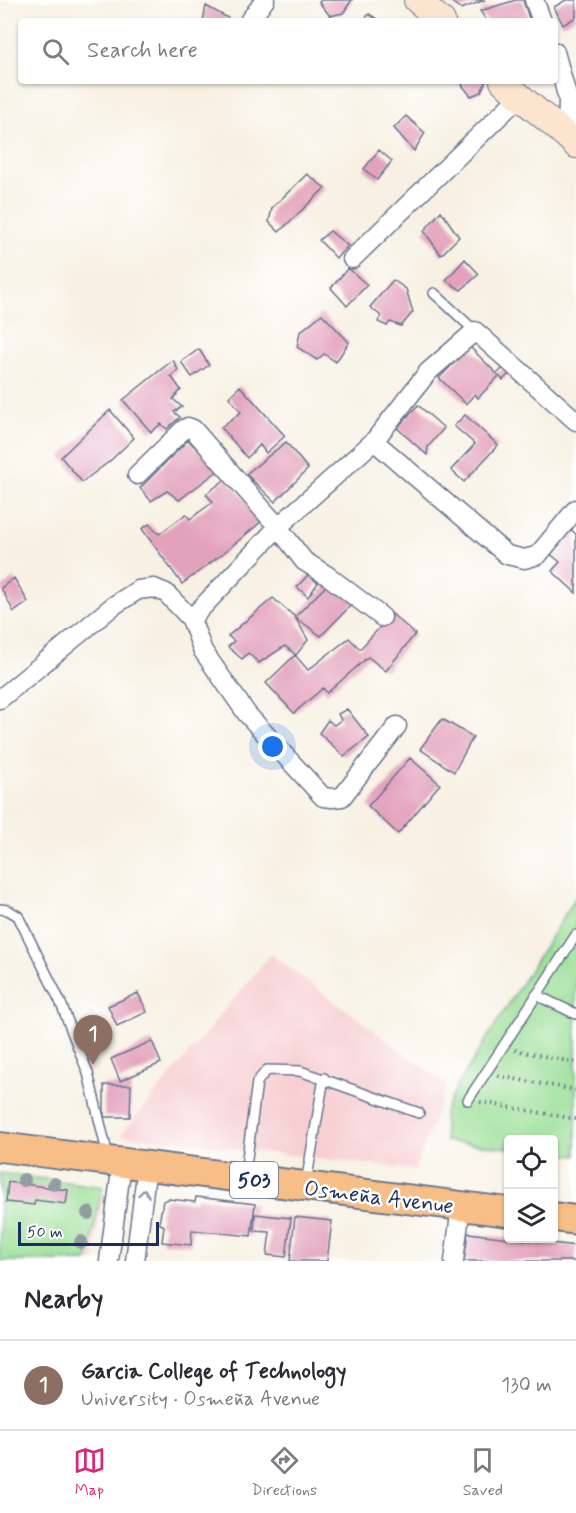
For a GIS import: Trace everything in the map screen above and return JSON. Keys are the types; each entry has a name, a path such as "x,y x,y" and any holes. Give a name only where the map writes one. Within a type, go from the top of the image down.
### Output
{"main road":[{"name":"Osmeña Avenue","path":"0,1147 504,1211"},
{"path":"558,1218 576,1220"}],"street":[{"path":"251,18 265,0"},
{"path":"417,0 438,18"},
{"path":"534,0 541,18"},
{"path":"558,63 568,99 571,140"},
{"path":"352,259 511,89 571,140"},
{"path":"191,619 278,526 374,441 428,372 475,331 576,421"},
{"path":"137,475 184,429 188,427 194,429 278,526 304,561 328,576 382,617"},
{"path":"374,441 507,555 525,559 538,555 576,509"},
{"path":"0,699 113,606 138,590 153,588 166,593 191,619 203,651 248,714 323,797 342,797 397,726"},
{"path":"109,1261 126,1163"},
{"path":"126,1163 135,1261"},
{"path":"454,1261 461,1206"}],"lane":[{"path":"434,292 475,331"},
{"path":"0,909 8,910 18,916 60,1001 126,1163"},
{"path":"468,1100 576,935"},
{"path":"536,995 576,1014"},
{"path":"244,1179 257,1082 267,1070 300,1071 419,1113"},
{"path":"305,1186 324,1078"}],"path":[{"path":"502,1047 576,1063"},
{"path":"485,1074 576,1090"},
{"path":"468,1100 576,1119"}],"shaded area":[{"path":"271,954 447,1085 415,1170 121,1135"},
{"path":"103,1187 94,1261 87,1261"}],"green space":[{"path":"576,897 576,1156 558,1154 558,1135 504,1135 504,1148 445,1141 444,1113 457,1086"},
{"path":"0,1173 103,1187 87,1261 0,1261"}],"building":[{"path":"321,0 352,0 343,13 330,16 319,2"},
{"path":"449,0 485,0 461,9"},
{"path":"523,0 529,18 485,18 480,11"},
{"path":"566,0 576,0 576,17 563,25 554,7"},
{"path":"206,6 228,18 204,18"},
{"path":"485,84 481,92 471,96 462,85"},
{"path":"406,116 425,133 414,151 394,128"},
{"path":"379,150 392,161 377,180 364,169"},
{"path":"307,174 325,188 279,232 269,222 272,208"},
{"path":"441,211 459,237 441,255 424,231"},
{"path":"330,231 348,246 336,258 319,240"},
{"path":"465,259 479,274 461,290 446,280"},
{"path":"348,268 367,285 347,306 331,288"},
{"path":"393,280 406,289 413,312 401,326 390,322 387,326 378,322 381,316 370,307"},
{"path":"322,314 349,342 336,362 324,354 317,360 297,347 300,332"},
{"path":"470,347 497,374 504,367 510,373 503,380 499,376 478,398 475,394 466,404 439,378"},
{"path":"199,349 209,365 192,377 181,362"},
{"path":"173,360 178,370 171,376 181,390 173,399 182,407 174,412 180,417 167,429 161,424 151,432 123,400"},
{"path":"240,386 285,436 266,453 260,445 247,458 221,427 241,412 229,397"},
{"path":"418,405 444,428 428,447 427,455 397,428"},
{"path":"110,410 134,438 110,461 82,482 61,457"},
{"path":"465,415 498,445 464,482 451,470 475,444 454,426"},
{"path":"188,440 219,470 179,500 167,491 151,501 140,488"},
{"path":"286,442 308,469 275,502 246,474"},
{"path":"227,478 262,521 182,584 142,529 149,524 159,534 186,514 190,519 213,502 206,494"},
{"path":"569,528 576,534 576,593 552,571 560,562 548,552"},
{"path":"308,575 318,583 308,597 297,587"},
{"path":"14,578 28,602 14,612 1,588"},
{"path":"332,580 356,600 321,636 295,617"},
{"path":"273,598 295,617 308,640 296,655 285,646 259,663 248,653 242,659 228,647 234,641 228,636"},
{"path":"392,614 415,634 386,671 368,657 327,693 323,688 294,713 266,683 295,655 308,670 349,638 360,649"},
{"path":"347,709 369,737 344,756 319,733 328,720 334,725 341,720 338,714"},
{"path":"442,719 473,737 454,772 420,749"},
{"path":"410,758 440,784 398,834 368,806"},
{"path":"138,993 147,1012 117,1026 108,1006"},
{"path":"152,1041 161,1063 120,1081 111,1059"},
{"path":"104,1085 131,1085 130,1117 104,1117"},
{"path":"8,1182 68,1190 66,1204 35,1200 34,1205 6,1202"},
{"path":"196,1197 255,1204 251,1236 192,1230 191,1245 162,1242 164,1226 159,1223 163,1201 169,1199 195,1202"},
{"path":"255,1214 291,1218 286,1257 267,1255 270,1232 254,1231"},
{"path":"295,1217 332,1221 327,1261 290,1261"},
{"path":"468,1233 504,1237 504,1243 551,1243 576,1246 576,1261 464,1261"}],"place":[{"name":"Garcia College of Technology","path":"93,1065"}]}
